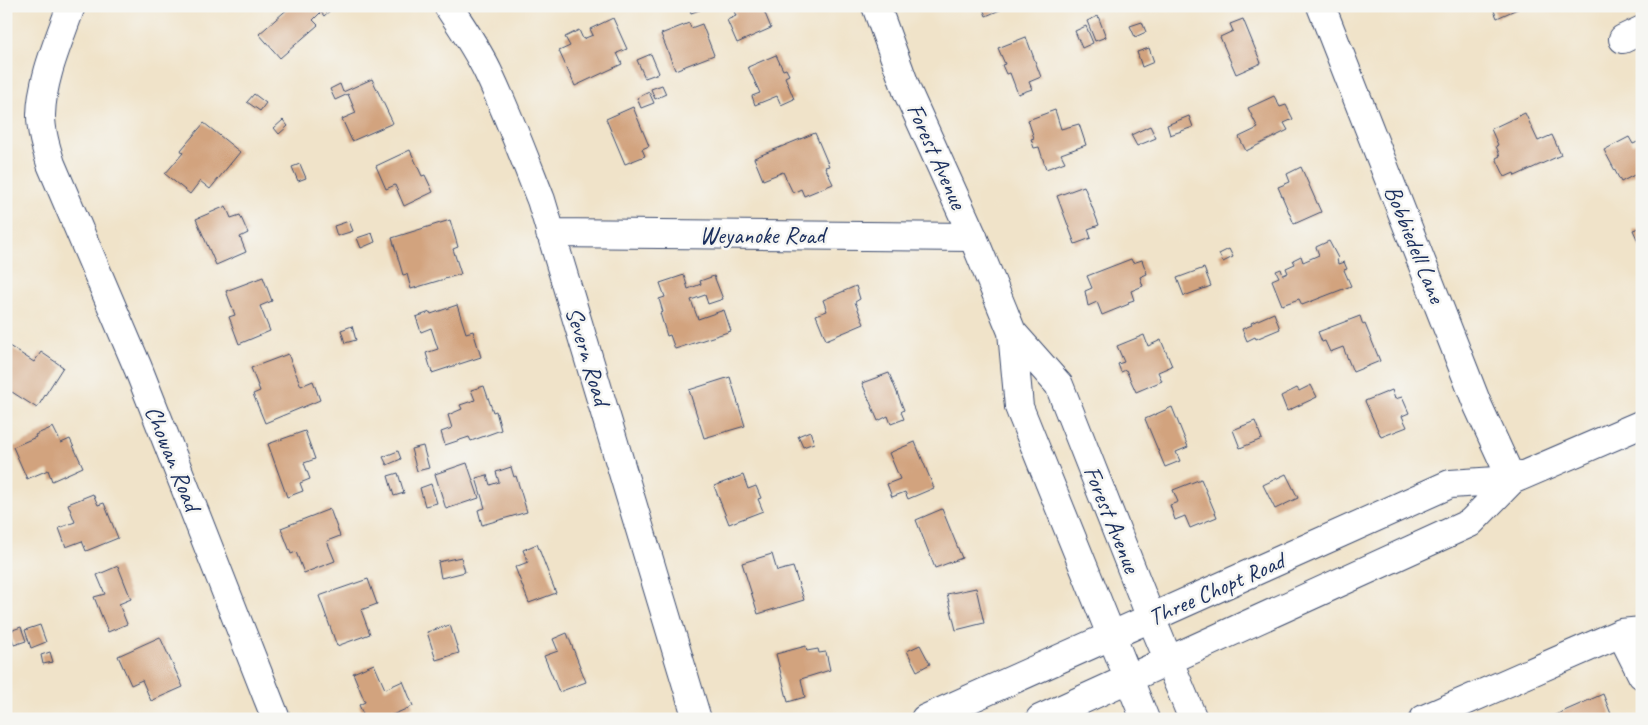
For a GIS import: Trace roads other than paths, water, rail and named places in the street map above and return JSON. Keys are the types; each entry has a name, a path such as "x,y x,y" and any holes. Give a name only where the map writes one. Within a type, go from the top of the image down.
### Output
{"main road":[{"name":"Chowan Road","path":"71,6 43,92 41,116 43,136 51,164 141,377 276,719"},
{"name":"Severn Road","path":"448,6 470,41 499,96 537,192 569,292 697,719"},
{"name":"Forest Avenue","path":"876,6 907,91 973,237 1012,332 1019,407 1145,719"},
{"name":"Bobbiedell Lane","path":"1321,6 1478,406 1512,480"},
{"name":"Weyanoke Road","path":"550,234 973,237"},
{"name":"Forest Avenue","path":"1012,332 1059,385 1193,719"},
{"name":"Three Chopt Road","path":"925,719 1450,484 1512,480 1642,424"},
{"name":"Three Chopt Road","path":"1040,719 1470,524 1512,480"},
{"path":"1424,719 1631,632 1642,675"}]}
